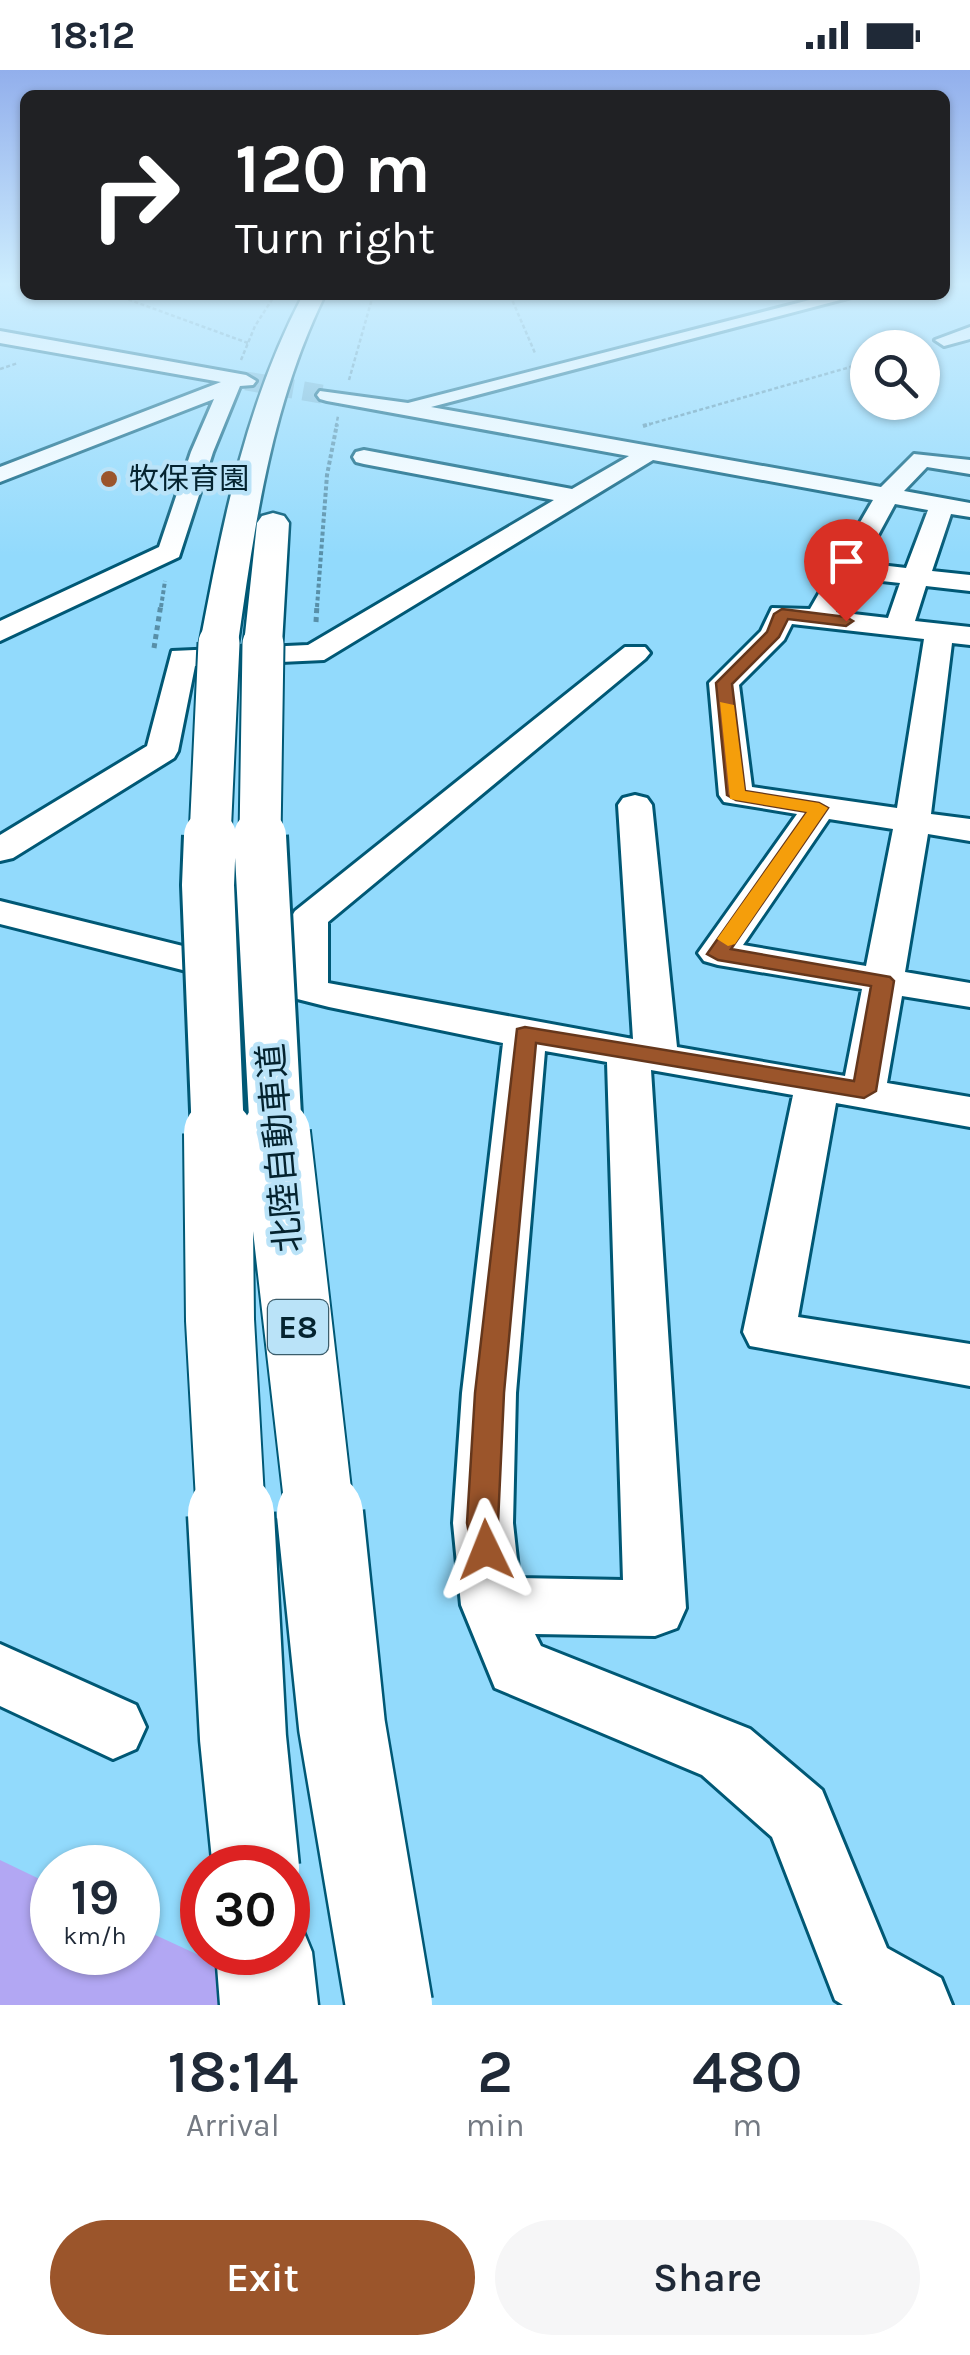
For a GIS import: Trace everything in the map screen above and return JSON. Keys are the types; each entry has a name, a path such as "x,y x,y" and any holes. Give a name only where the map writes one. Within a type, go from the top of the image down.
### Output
{"highway":[{"name":"北陸自動車道","path":"279,375 244,498 244,650 260,843 277,1156 342,1726 389,2005"},
{"path":"282,463 294,401 304,375"},
{"name":"北陸自動車道","path":"254,1845 242,1720 220,1320 219,1172 208,885 244,650 267,567 277,495"},
{"path":"266,1975 269,2005"}],"street":[{"path":"201,375 236,382"},
{"path":"402,408 530,375"},
{"path":"0,475 236,382"},
{"path":"0,632 170,550 236,382"},
{"path":"335,396 970,510"},
{"path":"0,850 162,751 244,650 576,496 651,452"},
{"path":"364,457 576,496"},
{"path":"819,618 888,494 922,458 970,467"},
{"path":"898,628 942,504"},
{"path":"845,570 970,583"},
{"path":"970,830 912,822 736,795 724,683 774,634 782,614 954,634 912,822 883,981 841,1087 768,1332 970,1365"},
{"path":"308,989 309,919 635,653"},
{"path":"492,1605 655,1608 635,805"},
{"path":"819,808 718,954 970,994"},
{"path":"0,912 308,989 525,1034 970,1112"},
{"path":"525,1034 490,1393 482,1523 492,1605 518,1668 726,1752 798,1814 861,1974 914,2005"},
{"path":"0,1674 113,1727"}],"path":[{"path":"236,382 238,375"},
{"path":"170,550 154,650 244,650 327,475 335,396 343,375"},
{"path":"590,441 821,375"}],"shaded area":[{"path":"0,1860 30,1874 30,1975 160,1975 160,1937 180,1946 180,1975 242,1975 307,2005 0,2005"}],"tunnel":[{"path":"246,381 327,395"}],"slow traffic":[{"path":"726,705 736,795 819,808 728,939"}],"place":[{"name":"牧保育園","path":"109,479"}],"route":[{"path":"486,1550 482,1523 490,1393 525,1034 864,1091 883,981 718,954 819,808 736,795 724,683 774,634 782,614 846,621"}]}
